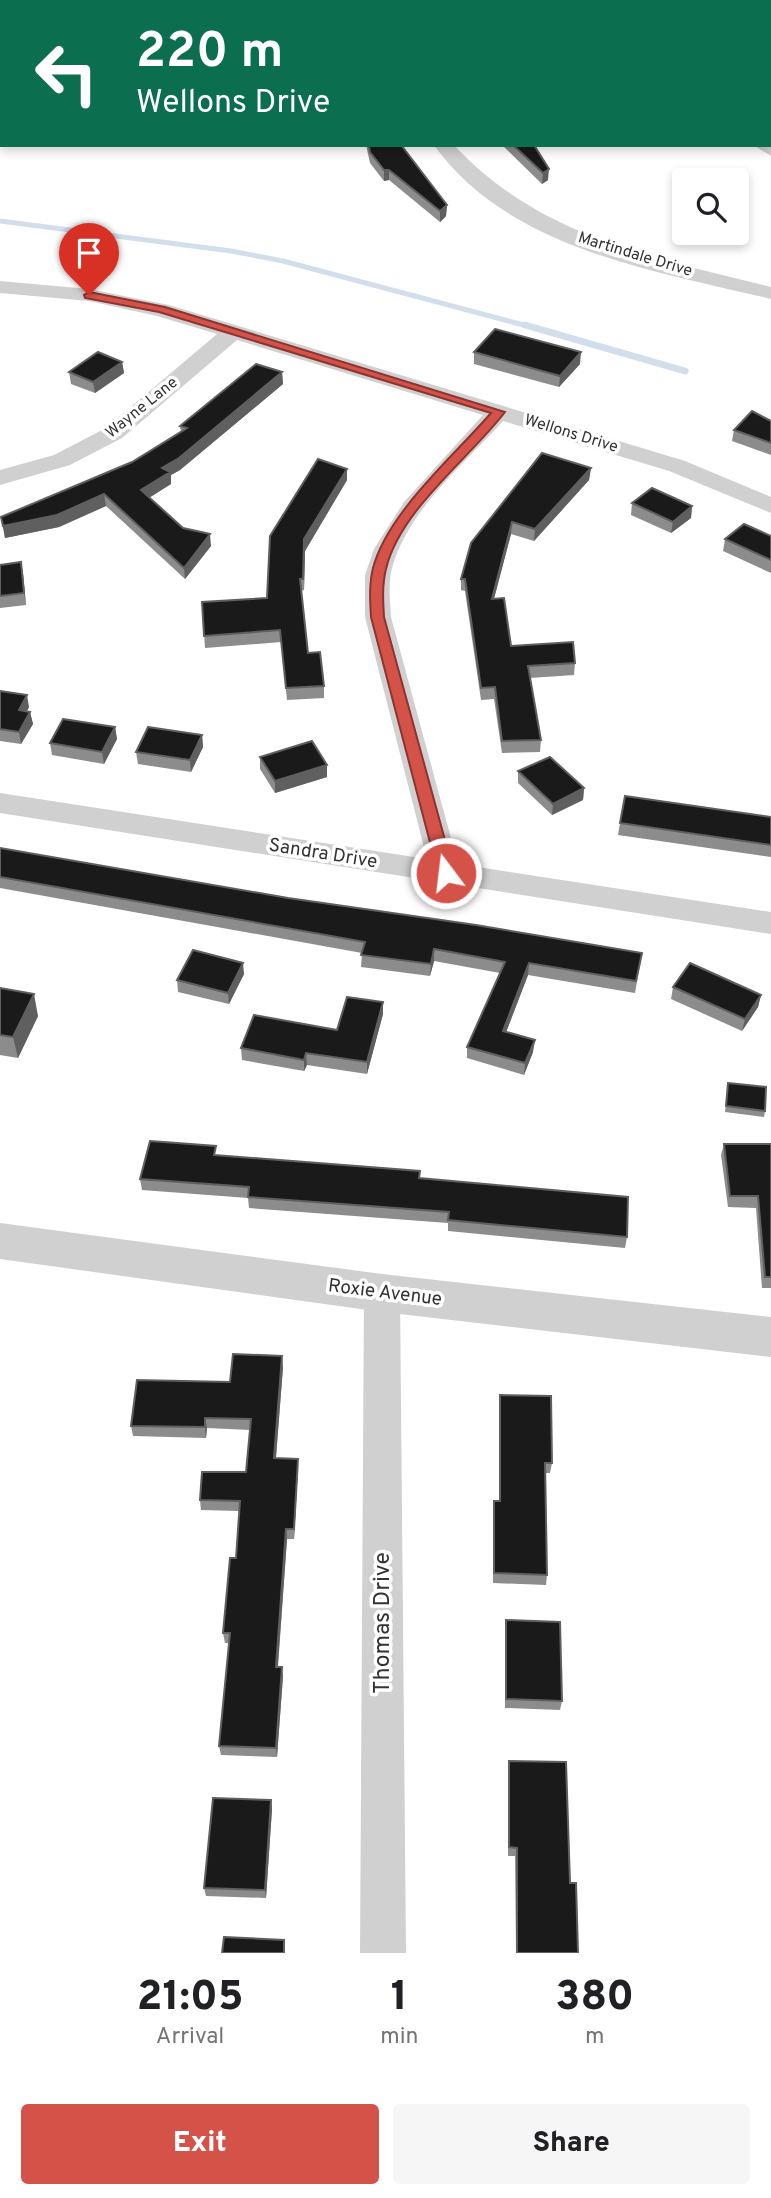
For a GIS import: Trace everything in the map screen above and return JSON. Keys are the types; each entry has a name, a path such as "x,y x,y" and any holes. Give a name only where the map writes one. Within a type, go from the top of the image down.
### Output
{"street":[{"name":"Martindale Drive","path":"445,147 456,162 492,193 567,234 643,260 771,293"},
{"name":"Wellons Drive","path":"0,287 122,300 234,331 677,466 771,506"},
{"name":"Wayne Lane","path":"0,478 62,460 114,433 234,331"},
{"path":"446,873 378,617 376,594 380,568 390,541 411,511 499,412"},
{"name":"Sandra Drive","path":"0,803 771,923"},
{"name":"Roxie Avenue","path":"0,1241 382,1293 771,1337"},
{"name":"Thomas Drive","path":"382,1293 383,1953"}],"building":[{"path":"369,147 403,147 447,205 440,211 389,170 384,170"},
{"path":"515,147 535,147 549,169 543,173"},
{"path":"495,329 581,352 560,376 474,352"},
{"path":"98,352 122,362 93,382 69,372"},
{"path":"256,364 282,372 179,458 162,468 170,472 141,490 183,528 210,534 184,568 104,494 57,515 3,526 1,517 132,462 187,428 180,426"},
{"path":"752,411 771,421 771,443 734,430"},
{"path":"542,453 591,468 535,529 512,522 492,599 504,598 511,646 573,642 575,663 528,666 541,740 502,741 495,687 481,688 465,579 461,579 471,543"},
{"path":"318,459 347,469 304,539 303,579 300,579 308,653 320,652 324,686 286,688 280,630 204,636 202,602 267,598 270,536"},
{"path":"652,488 692,506 673,522 632,503"},
{"path":"744,524 771,536 771,560 725,539"},
{"path":"21,562 24,593 0,596 0,565"},
{"path":"0,691 27,695 19,710 30,712 19,732 0,729"},
{"path":"63,719 115,727 102,752 50,743"},
{"path":"148,727 202,735 190,760 136,752"},
{"path":"312,741 327,765 275,781 260,757"},
{"path":"550,757 584,788 553,804 518,771"},
{"path":"625,796 771,817 771,845 620,823"},
{"path":"0,848 288,898 476,925 642,953 636,981 529,963 503,1031 535,1040 525,1063 467,1047 505,962 434,949 431,964 361,955 365,942 0,877"},
{"path":"193,950 243,963 228,993 177,980"},
{"path":"690,963 761,995 745,1019 673,987"},
{"path":"0,988 34,994 13,1037 0,1035"},
{"path":"347,997 383,1002 367,1062 306,1053 304,1060 241,1048 254,1015 337,1030"},
{"path":"728,1083 766,1087 765,1111 726,1106"},
{"path":"150,1141 216,1146 214,1155 420,1171 419,1178 628,1197 627,1237 448,1220 449,1212 248,1197 249,1187 140,1179"},
{"path":"724,1144 771,1144 771,1277 765,1277 758,1196 730,1196"},
{"path":"233,1354 282,1356 274,1458 298,1459 294,1529 286,1529 276,1667 282,1667 276,1748 219,1746 230,1633 223,1633 230,1558 236,1558 240,1501 200,1500 202,1472 246,1472 251,1419 205,1418 205,1427 131,1426 137,1380 230,1382"},
{"path":"500,1395 551,1396 552,1463 545,1463 547,1575 494,1573 494,1501 500,1501"},
{"path":"506,1620 560,1622 562,1701 506,1699"},
{"path":"509,1761 566,1762 570,1883 576,1883 578,1953 517,1953 517,1848 509,1847"},
{"path":"213,1798 271,1800 265,1890 204,1888"},
{"path":"224,1937 284,1940 284,1953 222,1953"}],"waterway":[{"path":"0,221 231,251 283,261 531,327"},
{"path":"525,325 685,371"}],"route":[{"path":"89,295 161,310 499,412 411,511 390,541 380,568 376,594 378,617 446,873"}]}
